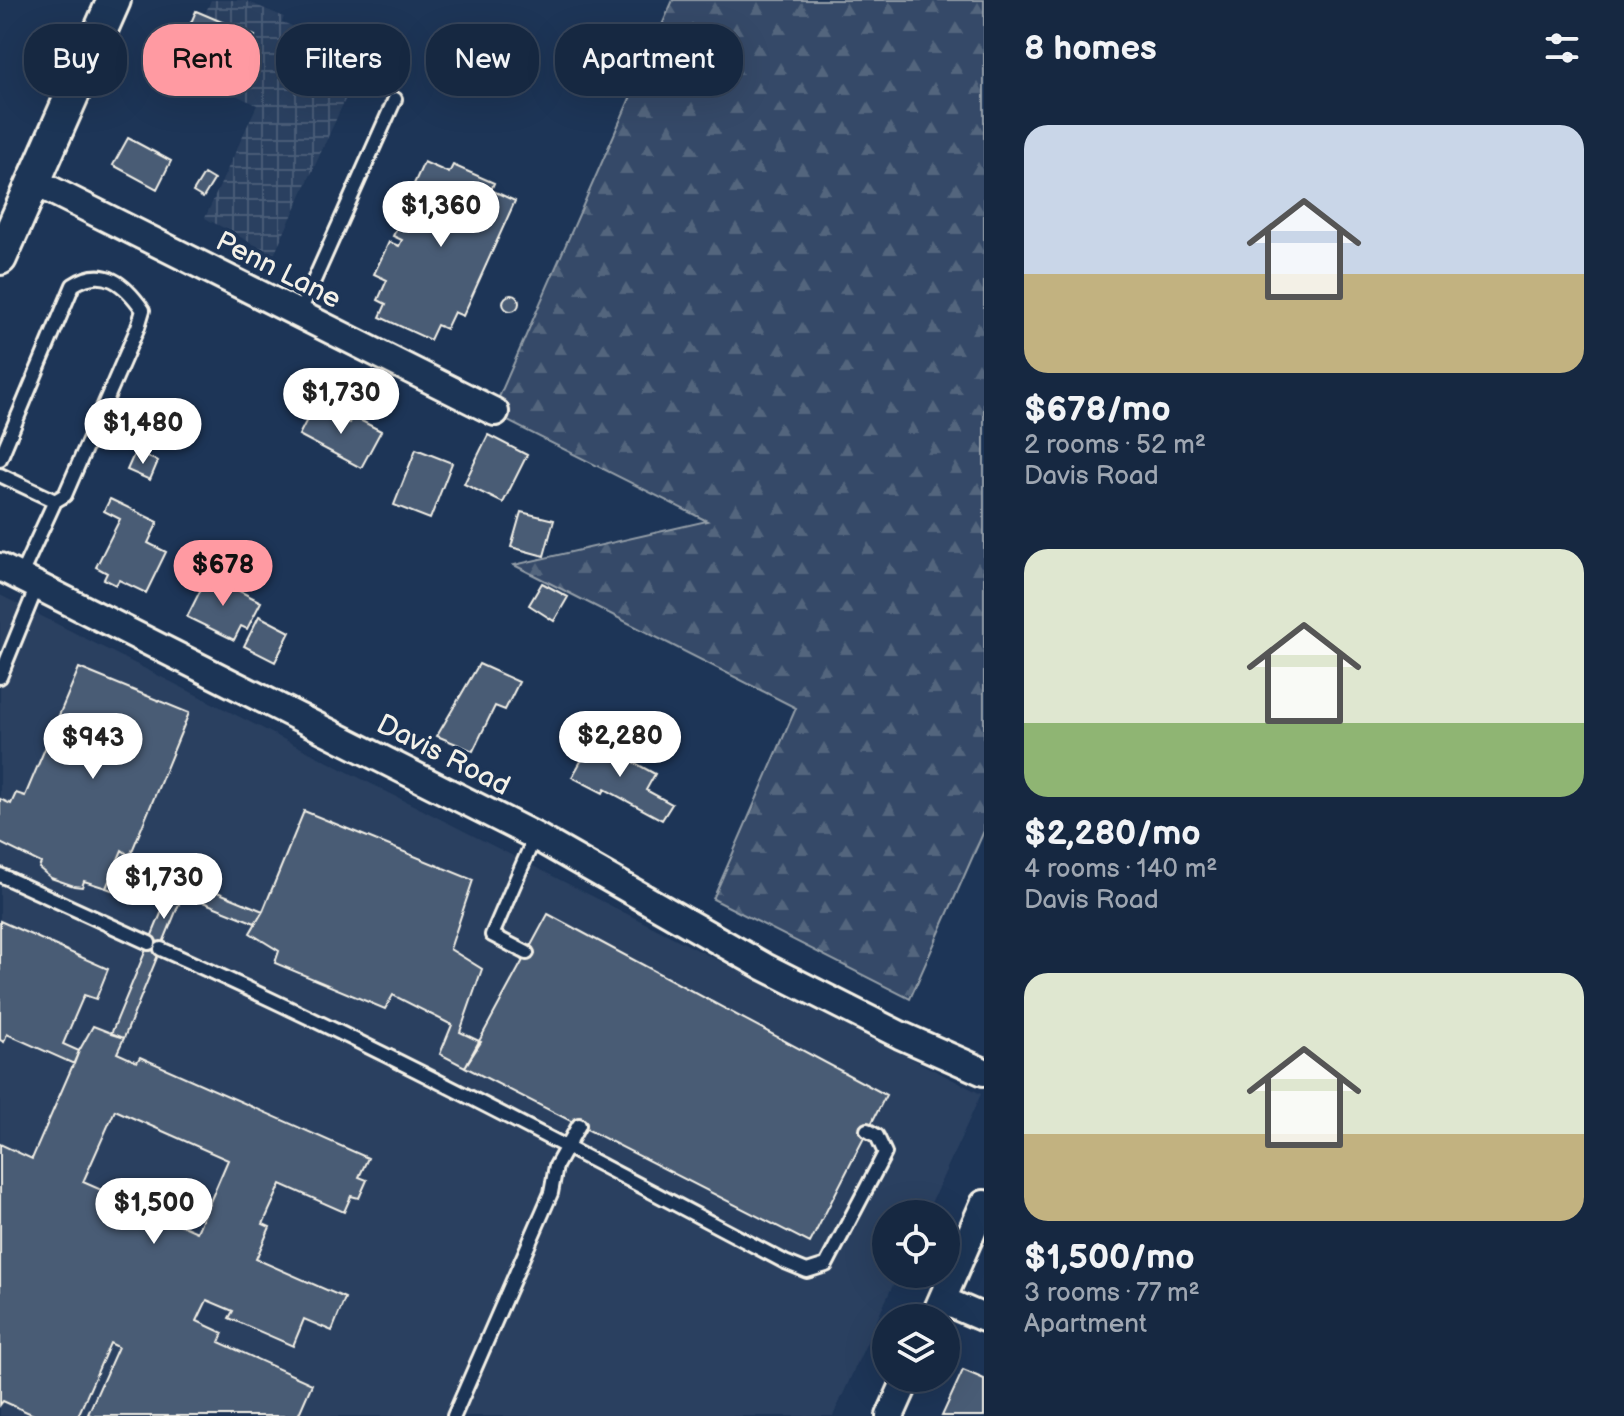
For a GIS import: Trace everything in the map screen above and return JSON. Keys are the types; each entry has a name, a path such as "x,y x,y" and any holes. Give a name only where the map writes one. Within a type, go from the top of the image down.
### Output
{"street":[{"path":"0,258 114,0"},
{"name":"Penn Lane","path":"35,182 495,412"},
{"name":"Davis Road","path":"19,577 535,836 765,967 900,1035 984,1072"},
{"path":"940,1304 984,1204"},
{"path":"960,1313 984,1318"},
{"path":"890,1416 901,1392"}],"lane":[{"path":"299,314 395,99"},
{"path":"0,459 73,285 87,276 108,278 129,290 143,310 138,327 65,495 55,501 19,577 0,677"},
{"path":"0,475 55,501"},
{"path":"527,953 492,935 535,836"},
{"path":"0,875 335,1029 807,1271 826,1265 885,1153 877,1136 867,1130"},
{"path":"454,1416 551,1193 556,1166 579,1125"}],"shaded area":[{"path":"211,0 244,0 284,17 282,22 287,24 276,24 276,96 347,96 274,255 205,218 257,105 238,96 260,96 260,24 190,24 196,11 205,14"},
{"path":"0,595 981,1094 932,1200 872,1200 872,1288 892,1288 884,1304 872,1304 872,1331 833,1416 0,1416"}],"green space":[{"path":"673,0 984,0 984,831 910,999 713,899 796,708 514,565 707,521 492,413 631,96 743,96 743,24 662,24"}],"building":[{"path":"196,11 227,24 190,24"},
{"path":"128,138 171,161 157,189 113,165"},
{"path":"424,162 449,173 453,165 494,183 491,190 515,201 463,316 454,312 446,329 437,325 430,340 380,317 386,304 378,300 387,280 374,274 389,242 399,246 402,240 393,236 408,203 416,206 419,202 408,197"},
{"path":"204,174 214,180 203,198 193,192"},
{"path":"508,295 514,295 519,303 517,309 508,311 503,306 503,300"},
{"path":"314,406 349,423 352,416 381,431 361,468 299,435"},
{"path":"488,435 527,455 503,503 464,484"},
{"path":"416,449 452,463 430,519 394,505"},
{"path":"135,452 158,461 150,480 127,470"},
{"path":"110,499 158,522 148,543 166,552 146,593 119,580 116,585 104,579 107,573 96,567 120,519 104,511"},
{"path":"521,512 554,520 544,556 511,547"},
{"path":"208,575 261,602 247,629 241,626 234,640 187,617"},
{"path":"542,583 568,597 554,621 529,605"},
{"path":"259,616 290,632 275,662 244,646"},
{"path":"479,664 519,682 505,710 495,706 473,751 437,736"},
{"path":"79,668 189,713 130,856 122,850 106,888 84,881 82,887 74,886 51,878 39,868 41,863 0,843 0,799 11,804 16,793 25,796"},
{"path":"593,740 655,774 646,790 672,804 662,820 605,789 603,793 572,777"},
{"path":"304,811 473,880 450,949 482,969 460,1032 481,1042 465,1067 440,1054 452,1025 393,995 385,1009 275,963 279,951 250,933 263,911"},
{"path":"122,850 263,911 255,923 183,894 124,1038 111,1034 172,887 135,872 125,895 106,888"},
{"path":"548,914 886,1095 810,1243 465,1067"},
{"path":"0,921 108,969 96,999 84,995 63,1044 79,1051 74,1064 7,1034 4,1042 0,1040"},
{"path":"93,1026 124,1038 117,1053 137,1062 140,1057 368,1158 359,1177 367,1180 359,1198 351,1196 344,1212 281,1184 263,1224 270,1227 256,1259 345,1298 332,1331 304,1319 293,1346 229,1318 233,1311 207,1300 197,1321 223,1333 219,1342 312,1384 298,1416 92,1416 88,1414 118,1347 110,1343 78,1416 36,1416 3,1401 0,1405 0,1144 32,1159","holes":["115,1110 228,1160 197,1232 83,1182"]},
{"path":"963,1370 984,1379 984,1416 942,1416 953,1392 960,1392"}]}
